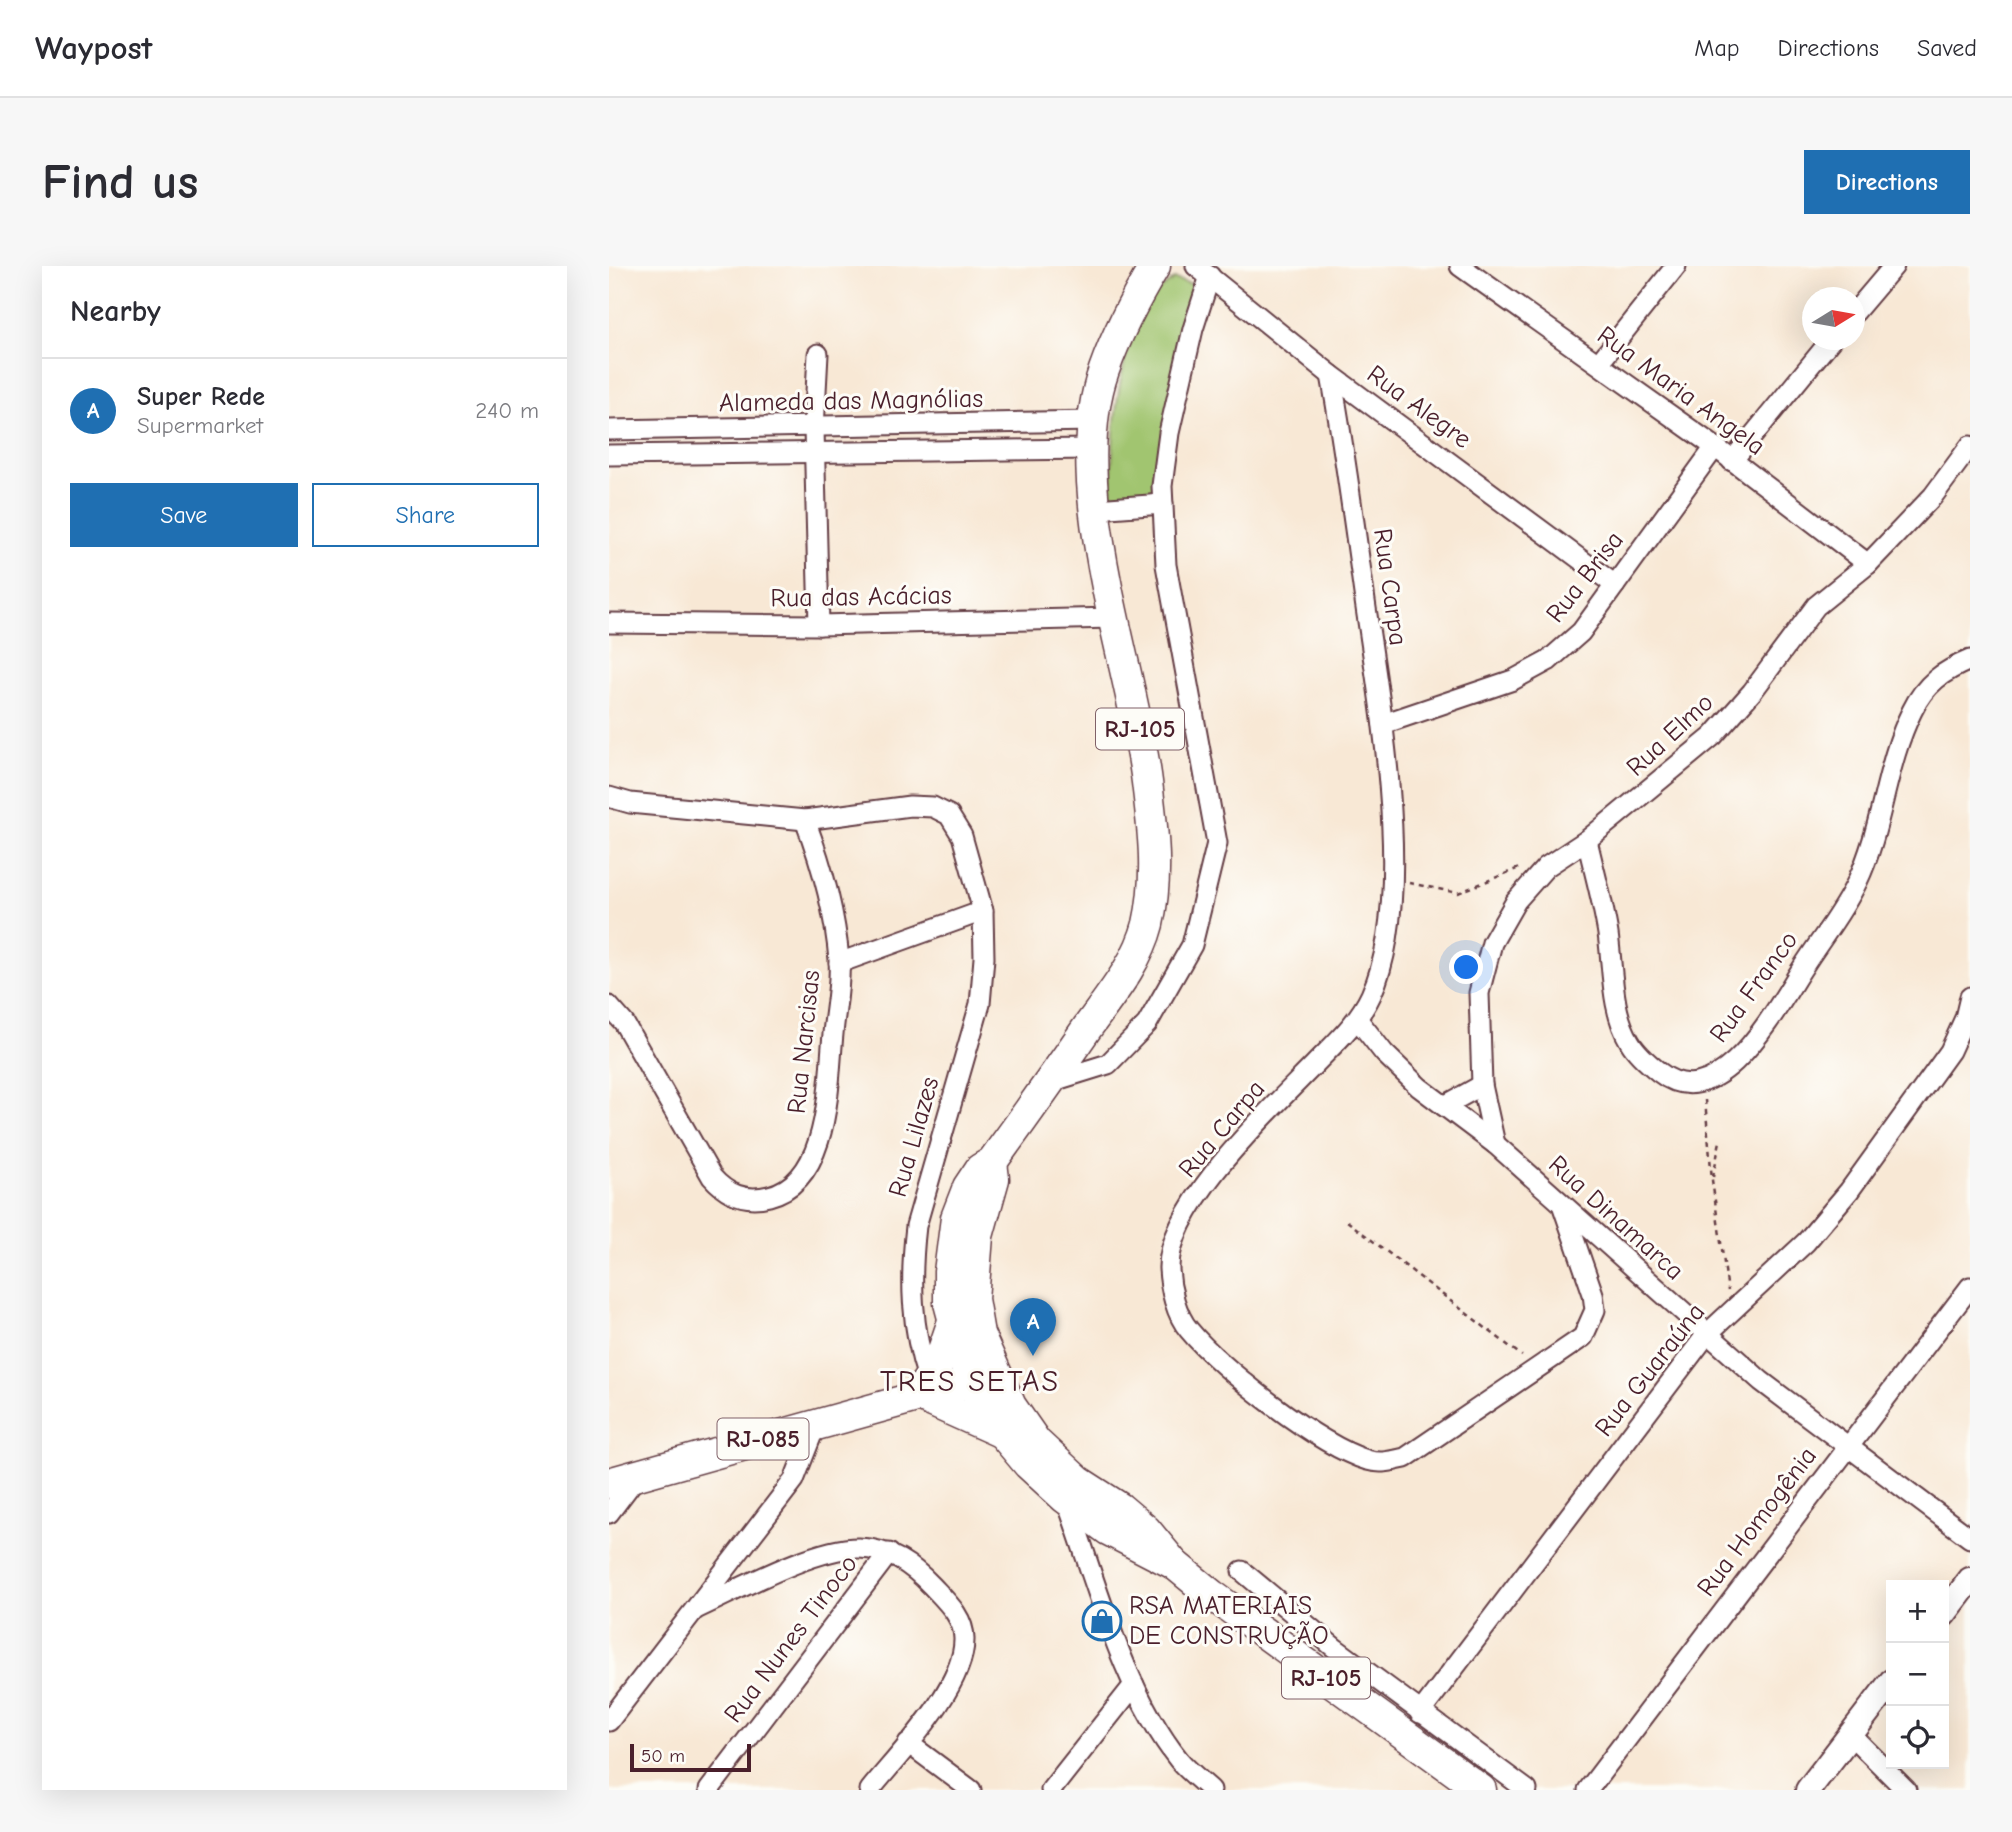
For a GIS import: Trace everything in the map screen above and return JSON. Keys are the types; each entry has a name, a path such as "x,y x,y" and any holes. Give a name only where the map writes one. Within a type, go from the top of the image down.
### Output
{"main road":[{"name":"RJ-105","path":"970,1382 953,1320 949,1272 956,1218 979,1168 992,1162 1132,965 1147,925 1154,884 1155,851 1141,733 1113,618 1095,509 1093,435 1103,372 1131,306 1155,266"},
{"name":"RJ-105","path":"992,1162 995,1179 977,1249 973,1299 979,1334 1007,1420 1028,1464 1065,1498 1119,1537 1174,1564 1481,1790"},
{"path":"953,1320 947,1344 923,1387 1007,1420"},
{"path":"979,1334 970,1382 1007,1420"},
{"name":"RJ-085","path":"609,1483 816,1424 923,1387 970,1382"},
{"name":"RJ-105","path":"1007,1420 1036,1442 1078,1481 1120,1508 1146,1530 1174,1564"}],"street":[{"name":"Rua Maria Angela","path":"1460,266 1715,447 1868,564"},
{"path":"1599,363 1676,266"},
{"path":"1865,299 1894,266"},
{"path":"1050,1082 1108,1064 1147,1024 1192,945 1217,843 1166,565 1162,485 1169,433 1193,329 1203,271"},
{"name":"Rua Alegre","path":"1203,271 1331,375 1615,585"},
{"path":"1733,461 1823,350"},
{"path":"818,354 814,429 819,625"},
{"name":"Rua Carpa","path":"1331,375 1383,724 1392,880 1386,958 1358,1020 1231,1153 1188,1210 1171,1243 1169,1270 1176,1307 1187,1328 1228,1370 1314,1432 1343,1450 1368,1460 1386,1462 1405,1458 1535,1367 1583,1337 1595,1310 1593,1294 1563,1206"},
{"name":"Alameda das Magnólias","path":"609,430 814,429 1093,435"},
{"path":"650,430 650,455"},
{"name":"Alameda das Magnólias","path":"609,456 815,454 1093,435"},
{"name":"Rua Elmo","path":"1495,1144 1482,1085 1479,993 1492,943 1516,901 1546,867 1587,841 1713,736 1752,692 1816,606 1868,564 1933,496 1970,446"},
{"name":"Rua Brisa","path":"1383,724 1513,680 1548,660 1581,632 1715,447"},
{"path":"1095,509 1163,504"},
{"name":"Rua das Acácias","path":"609,624 819,625 1113,618"},
{"name":"Rua Franco","path":"1703,1083 1739,1059 1767,1024 1845,902 1856,883 1876,828 1897,749 1912,710 1929,685 1949,669 1970,660"},
{"path":"609,797 631,803 805,820"},
{"name":"Rua Lilazes","path":"805,820 910,806 933,807 949,816 962,836 983,911 984,958 980,1004 916,1226 912,1264 914,1324 923,1387"},
{"name":"Rua Narcisas","path":"609,1006 624,1023 712,1177 733,1195 759,1198 782,1193 798,1181 813,1159 826,1114 839,963 827,884 805,820"},
{"path":"1587,841 1608,933 1616,1007 1629,1042 1667,1078 1684,1084 1703,1083"},
{"path":"839,963 983,911"},
{"name":"Rua Guaraúna","path":"1420,1713 1707,1334 1806,1242 1849,1191 1950,1051 1965,1018 1970,997"},
{"name":"Rua Dinamarca","path":"1358,1020 1384,1053 1419,1087 1495,1144 1707,1334 1847,1447 1970,1538"},
{"path":"1444,1106 1482,1085"},
{"name":"Rua Homogênia","path":"1588,1790 1970,1287"},
{"path":"609,1721 794,1480 805,1460 816,1424"},
{"path":"609,1513 638,1475"},
{"path":"1065,1498 1134,1685 1162,1736 1181,1763 1211,1790"},
{"path":"696,1609 828,1552 859,1548 888,1553 915,1568 955,1612 964,1637 961,1661 945,1692 870,1790"},
{"name":"Rua Nunes Tinoco","path":"709,1790 888,1553"},
{"path":"1242,1570 1336,1649 1527,1790"},
{"path":"1956,1607 1970,1580"},
{"path":"1322,1675 1336,1649"},
{"path":"1051,1790 1134,1685"},
{"path":"1808,1790 1886,1689"},
{"path":"1851,1735 1906,1790"},
{"path":"908,1743 971,1790"}],"path":[{"path":"1392,880 1458,893 1523,867"},
{"path":"1703,1083 1712,1180 1731,1310"},
{"path":"1712,1180 1720,1141"},
{"path":"1347,1221 1535,1367"}],"green space":[{"path":"1174,279 1191,284 1199,292 1153,491 1111,496 1118,395 1130,343 1150,300"}],"place":[{"name":"Super Rede","path":"1033,1356"},
{"name":"RSA MATERIAIS DE CONSTRUÇÃO","path":"1102,1621"}],"district":[{"name":"TRES SETAS","path":"970,1381"}]}
